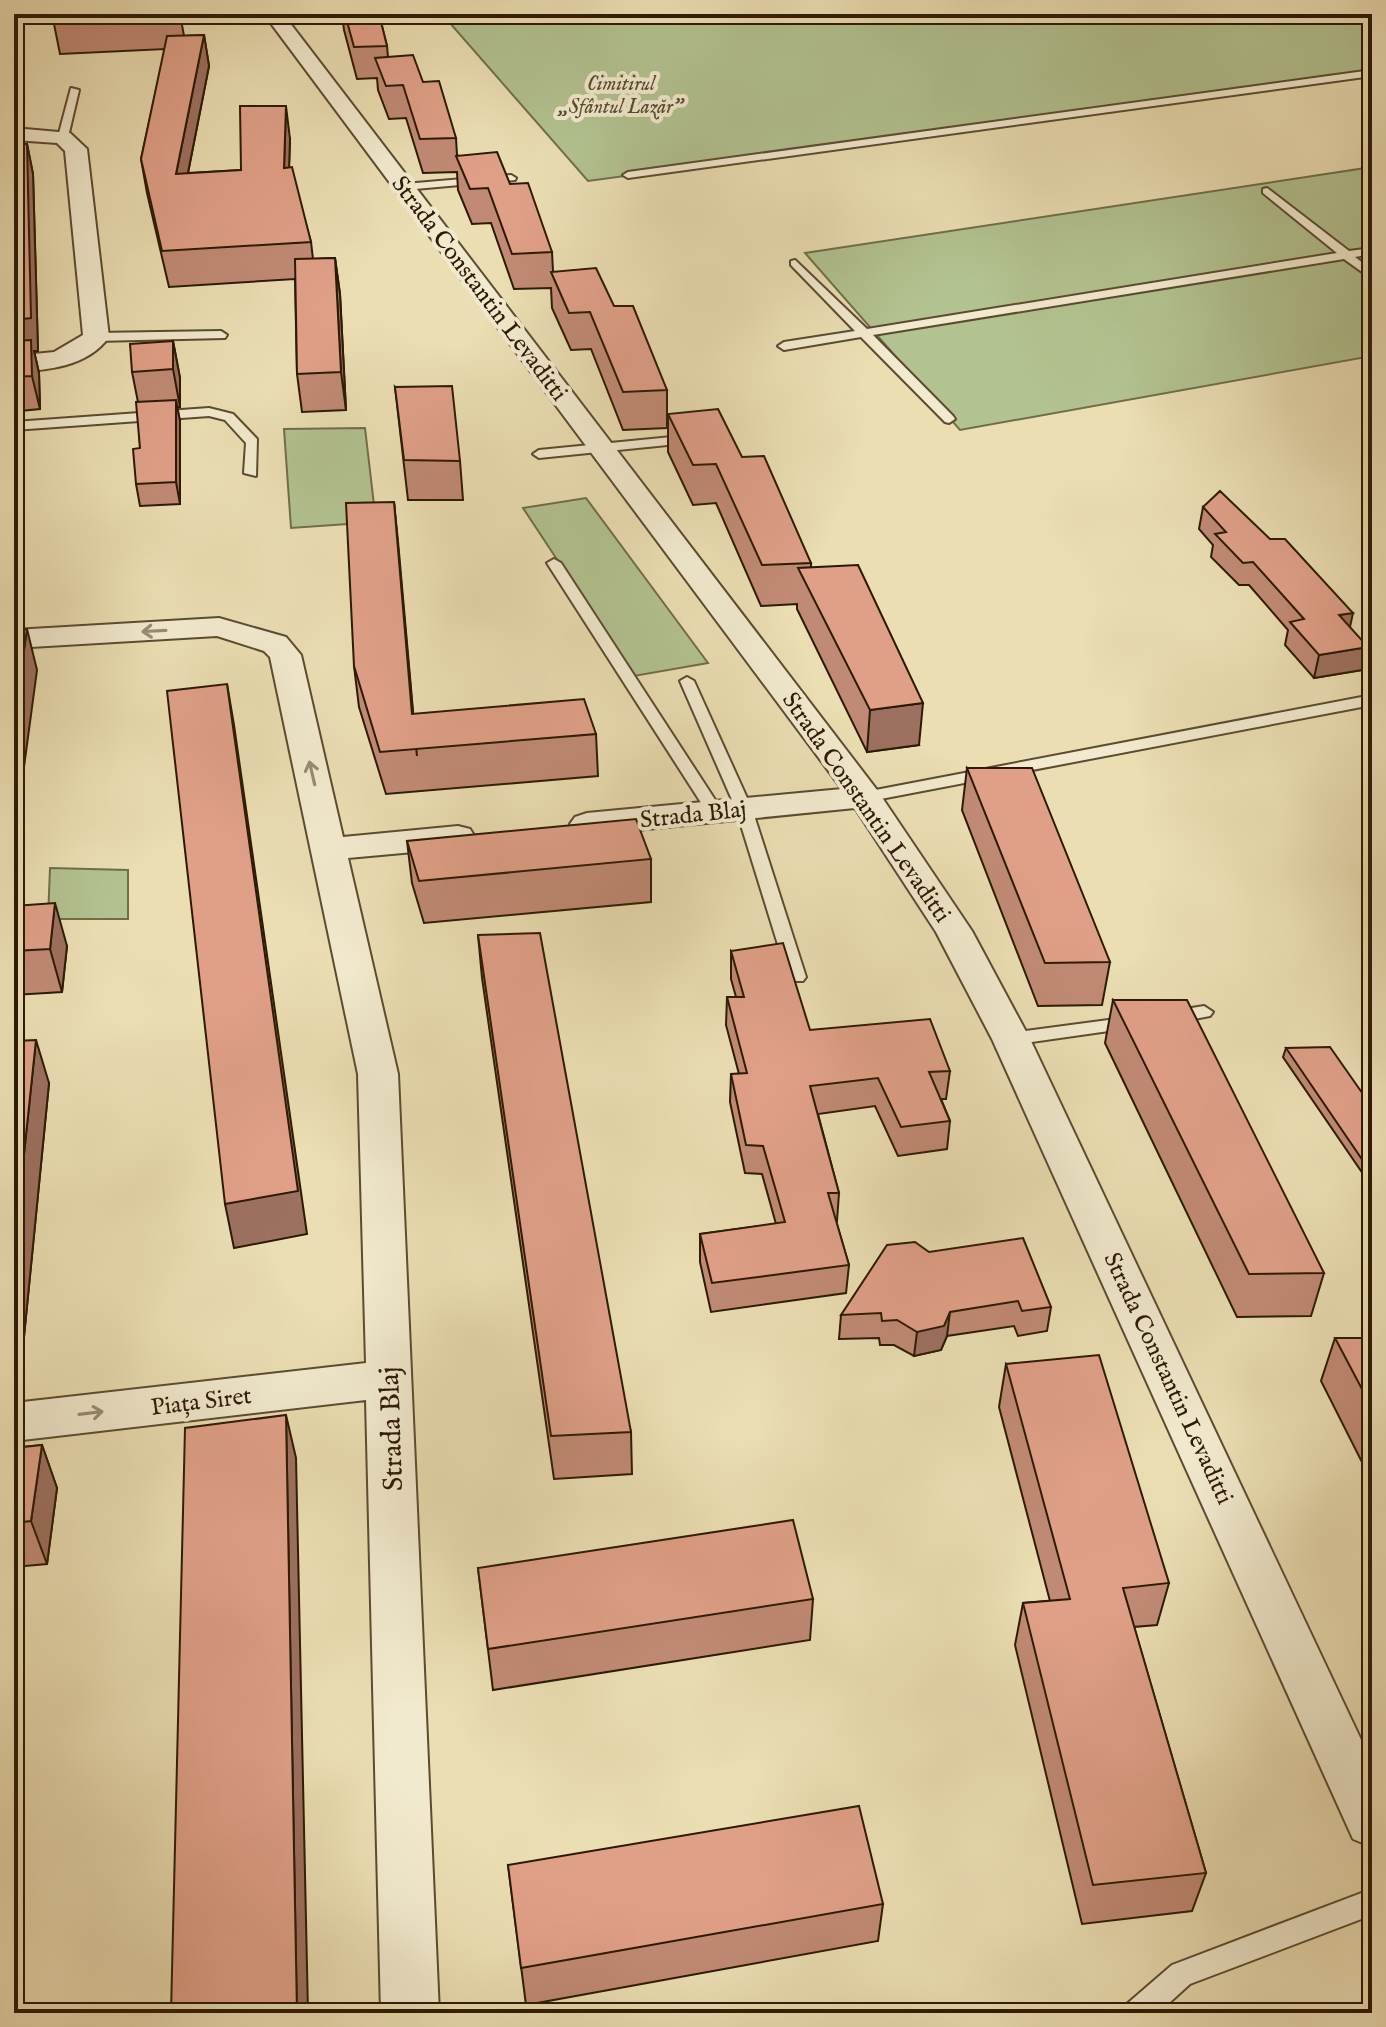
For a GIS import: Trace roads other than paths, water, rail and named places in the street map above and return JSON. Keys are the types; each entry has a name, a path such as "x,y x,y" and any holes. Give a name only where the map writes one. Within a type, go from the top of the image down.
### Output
{"street":[{"name":"Strada Constantin Levaditti","path":"273,14 865,797 954,931 1011,1039 1372,1821"},
{"path":"14,134 63,137 76,149 96,337 84,351 58,361 14,364"},
{"name":"Strada Blaj","path":"14,639 219,627 275,644 285,655 378,1074 410,2013"},
{"name":"Strada Blaj","path":"560,827 865,797"},
{"path":"329,849 483,834"},
{"name":"Piața Siret","path":"14,1422 389,1379"}],"lane":[{"path":"628,175 1372,73"},
{"path":"63,137 74,90"},
{"path":"404,187 511,178"},
{"path":"1267,191 1372,276"},
{"path":"784,346 1372,251"},
{"path":"795,263 949,419"},
{"path":"96,337 221,335"},
{"path":"14,426 209,412 229,417 252,442 251,473"},
{"path":"539,454 702,438"},
{"path":"554,563 729,810"},
{"path":"687,681 729,810 797,977"},
{"path":"865,797 1372,700"},
{"path":"1011,1039 1204,1012"},
{"path":"1138,2013 1181,1974 1372,1902"}],"park label":[{"name":"Cimitirul „Sfântul Lazăr”","path":"621,94"}]}
